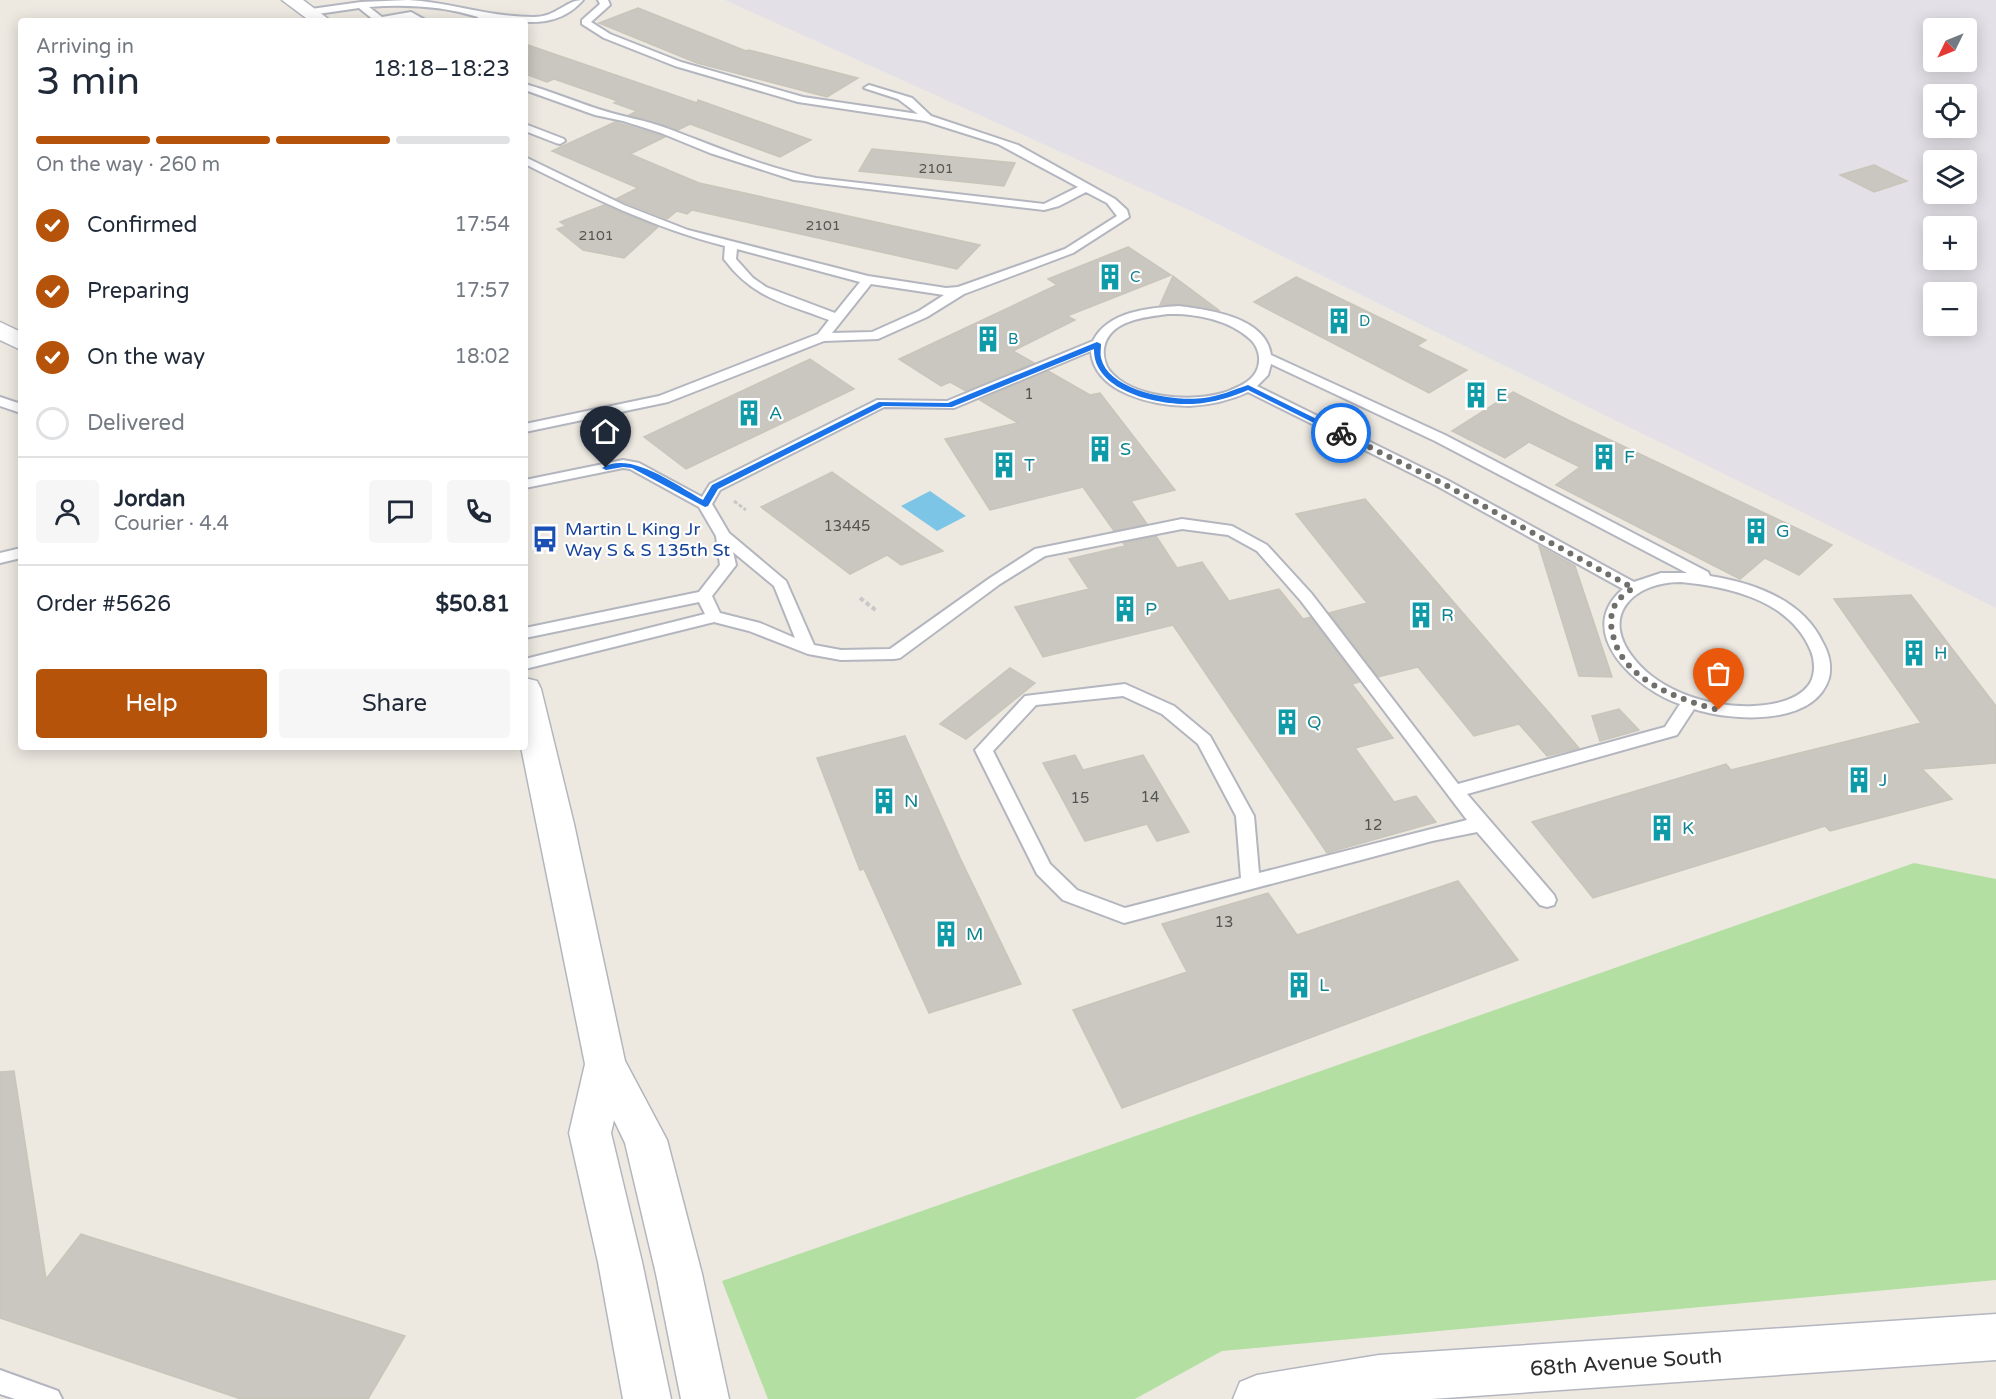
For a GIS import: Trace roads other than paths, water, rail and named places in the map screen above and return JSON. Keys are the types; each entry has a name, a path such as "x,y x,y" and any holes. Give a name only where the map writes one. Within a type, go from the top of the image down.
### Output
{"main road":[{"path":"271,0 311,18"},
{"path":"291,0 311,18"},
{"path":"0,330 18,340"},
{"path":"528,702 556,824 604,1064 646,1140 679,1274 705,1399"},
{"path":"604,1064 590,1133 620,1262 646,1399"},
{"name":"68th Avenue South","path":"1257,1399 1379,1379 1996,1336"}],"lane":[{"path":"528,21 547,20 571,9 579,0"},
{"path":"528,427 663,399 822,337 874,336 923,314 960,291 1069,250 1123,217 1119,207 1014,147 927,118 802,100 671,61 590,27 585,22 605,5 603,0"},
{"path":"311,18 361,5 399,1 463,8 483,18"},
{"path":"361,5 377,18"},
{"path":"392,18 411,15 416,18"},
{"path":"528,88 599,114 625,118 665,131 714,151 794,177 816,181 1044,207 1087,187"},
{"path":"869,88 907,98 920,106 927,118"},
{"path":"528,128 560,141"},
{"path":"528,161 620,207 684,232 868,280 946,292 960,291"},
{"path":"731,244 730,259 748,281 762,290 838,319"},
{"path":"822,337 868,280"},
{"path":"1179,310 1204,313 1228,320 1247,330 1260,343 1266,357 1265,368 1259,378 1248,387 1228,396 1202,401 1173,401 1146,396 1123,386 1106,374 1097,359 1097,344 1113,326 1131,317 1154,311 1179,310"},
{"path":"705,504 715,487 882,403 949,405 1097,344"},
{"path":"1266,357 1440,438 1710,579"},
{"path":"1248,387 1442,483 1633,588"},
{"path":"0,401 18,409"},
{"path":"528,483 623,464 634,466 705,504 723,536 728,565 704,596 528,632"},
{"path":"528,663 714,616 754,627 808,649 841,655 894,654 995,581 1040,552 1182,524 1232,531 1262,548 1306,597 1481,824 1546,900"},
{"path":"723,536 781,584 808,649"},
{"path":"0,558 18,554"},
{"path":"1681,577 1710,579 1743,587 1774,601 1800,620 1817,642 1823,664 1818,684 1802,700 1775,710 1748,712 1719,710 1690,702 1656,686 1630,666 1614,644 1610,622 1616,602 1633,588 1655,579 1681,577"},
{"path":"704,596 714,616"},
{"path":"1251,882 1245,816 1204,740 1168,710 1125,690 1031,700 984,750 1043,869 1070,895 1124,916 1432,834 1481,824"},
{"path":"1455,791 1671,731 1690,702"},
{"path":"0,1382 50,1399"}],"water":[{"path":"930,491 966,516 937,531 901,506"}],"place":[{"name":"C","path":"1110,277"},
{"name":"D","path":"1339,321"},
{"name":"B","path":"988,339"},
{"name":"E","path":"1476,395"},
{"name":"A","path":"749,413"},
{"name":"S","path":"1100,449"},
{"name":"F","path":"1604,457"},
{"name":"T","path":"1004,465"},
{"name":"G","path":"1756,531"},
{"name":"Martin L King Jr Way S & S 135th St","path":"545,539"},
{"name":"P","path":"1125,609"},
{"name":"R","path":"1421,615"},
{"name":"H","path":"1914,653"},
{"name":"Q","path":"1287,722"},
{"name":"J","path":"1859,780"},
{"name":"N","path":"884,801"},
{"name":"K","path":"1662,828"},
{"name":"M","path":"946,934"},
{"name":"L","path":"1299,985"}]}
